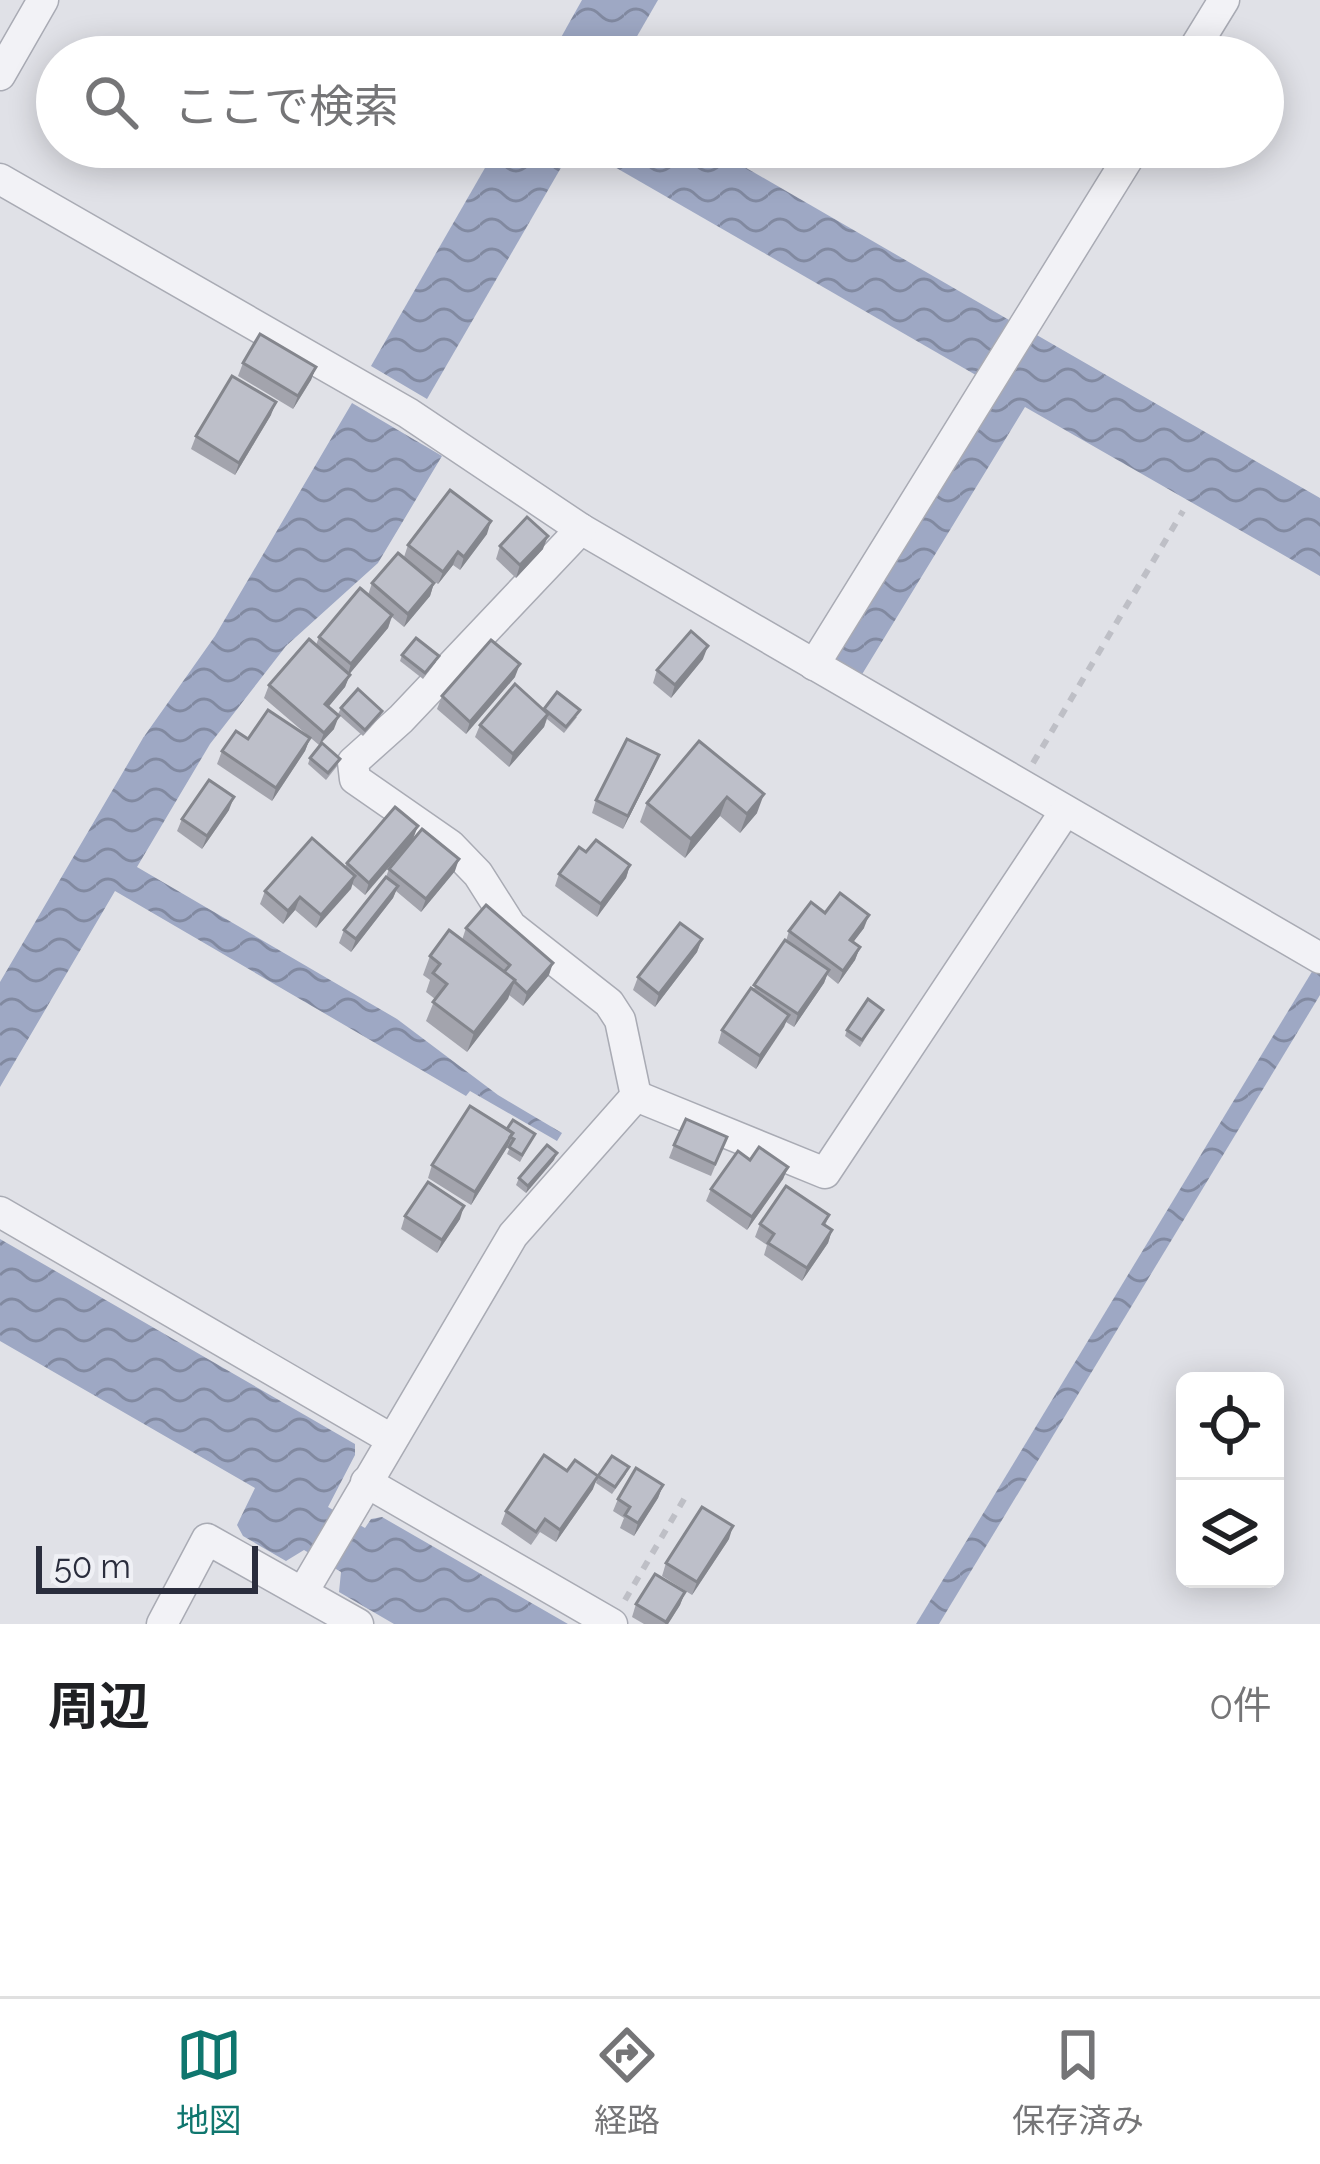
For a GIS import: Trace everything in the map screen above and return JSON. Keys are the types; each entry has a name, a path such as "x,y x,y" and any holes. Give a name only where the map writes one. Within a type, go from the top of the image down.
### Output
{"street":[{"path":"0,74 43,0"},
{"path":"1202,36 1224,0"},
{"path":"814,665 1122,168"},
{"path":"0,179 407,413 581,529 1320,958"},
{"path":"581,529 401,719 353,762 355,779 450,845 478,874 511,926 609,1003 625,1038 636,1096"},
{"path":"636,1096 825,1173 1064,813"},
{"path":"310,1579 513,1235 636,1096"},
{"path":"0,1212 392,1438"},
{"path":"366,1482 611,1624"},
{"path":"162,1624 207,1539 310,1579 358,1624"}],"path":[{"path":"1019,786 1183,511"},
{"path":"611,1624 687,1494"}],"water":[{"path":"582,0 658,0 637,36 562,36"},
{"path":"485,168 561,168 427,399 371,366"},
{"path":"616,168 746,168 1016,324 981,378"},
{"path":"1035,334 1320,498 1320,576 1025,407 861,676 835,661"},
{"path":"352,403 442,456 378,563 286,646 210,744 137,867 397,1019 498,1095 562,1133 557,1141 470,1091 466,1096 115,891 0,1087 0,982 143,738 215,636"},
{"path":"1313,970 1320,974 1320,995 939,1624 916,1624"},
{"path":"0,1239 355,1444 355,1455 328,1507 365,1528 371,1519 382,1517 568,1624 394,1624 339,1592 341,1572 304,1550 286,1561 243,1536 237,1525 255,1488 0,1341"}],"building":[{"path":"260,334 316,367 298,396 243,363"},
{"path":"232,376 276,402 239,463 196,436"},
{"path":"450,490 491,521 464,557 458,552 443,572 408,545"},
{"path":"527,517 548,536 520,565 500,546"},
{"path":"398,553 434,583 408,614 372,583"},
{"path":"360,588 392,615 351,664 319,637"},
{"path":"691,631 708,646 675,685 657,670"},
{"path":"416,638 439,656 425,673 402,655"},
{"path":"309,639 350,675 325,704 339,716 324,733 269,685"},
{"path":"491,640 520,664 470,722 442,696"},
{"path":"515,684 548,714 513,754 480,725"},
{"path":"358,689 382,711 365,730 341,708"},
{"path":"557,692 580,710 566,727 544,709"},
{"path":"268,710 310,738 276,788 222,751 236,731 248,739"},
{"path":"627,739 659,755 628,816 596,800"},
{"path":"699,741 764,794 747,814 727,797 691,839 647,803"},
{"path":"322,743 340,759 328,773 310,758"},
{"path":"209,780 234,797 207,836 182,819"},
{"path":"395,807 418,826 369,883 347,863"},
{"path":"422,829 459,859 426,899 389,869"},
{"path":"312,838 355,876 321,915 300,897 288,911 265,891"},
{"path":"596,840 630,865 601,904 559,874 579,847 586,852"},
{"path":"386,877 398,886 356,939 344,930"},
{"path":"840,893 869,915 850,940 860,947 843,971 789,931 811,902 825,913"},
{"path":"486,905 553,963 527,993 504,972 510,965 466,928"},
{"path":"680,923 702,939 659,994 638,977"},
{"path":"449,930 515,980 474,1033 433,1002 447,984 433,973 440,964 430,956"},
{"path":"785,940 829,970 798,1014 754,985"},
{"path":"751,988 789,1015 760,1056 722,1030"},
{"path":"868,999 883,1010 862,1040 847,1030"},
{"path":"470,1106 513,1133 475,1192 432,1165"},
{"path":"686,1119 727,1137 715,1164 674,1145"},
{"path":"513,1120 535,1134 522,1155 509,1147 514,1139 507,1129"},
{"path":"547,1145 557,1153 528,1186 519,1178"},
{"path":"759,1147 788,1167 752,1217 711,1189 738,1151 750,1160"},
{"path":"428,1182 464,1206 442,1240 405,1216"},
{"path":"786,1186 829,1215 823,1224 832,1230 807,1268 768,1243 774,1234 760,1224"},
{"path":"544,1455 567,1471 575,1460 598,1476 560,1530 545,1519 536,1532 506,1511"},
{"path":"612,1456 629,1467 615,1487 598,1476"},
{"path":"636,1468 663,1485 638,1523 625,1515 630,1507 618,1499"},
{"path":"702,1507 733,1526 697,1582 666,1563"},
{"path":"655,1574 685,1592 666,1622 636,1604"}]}
